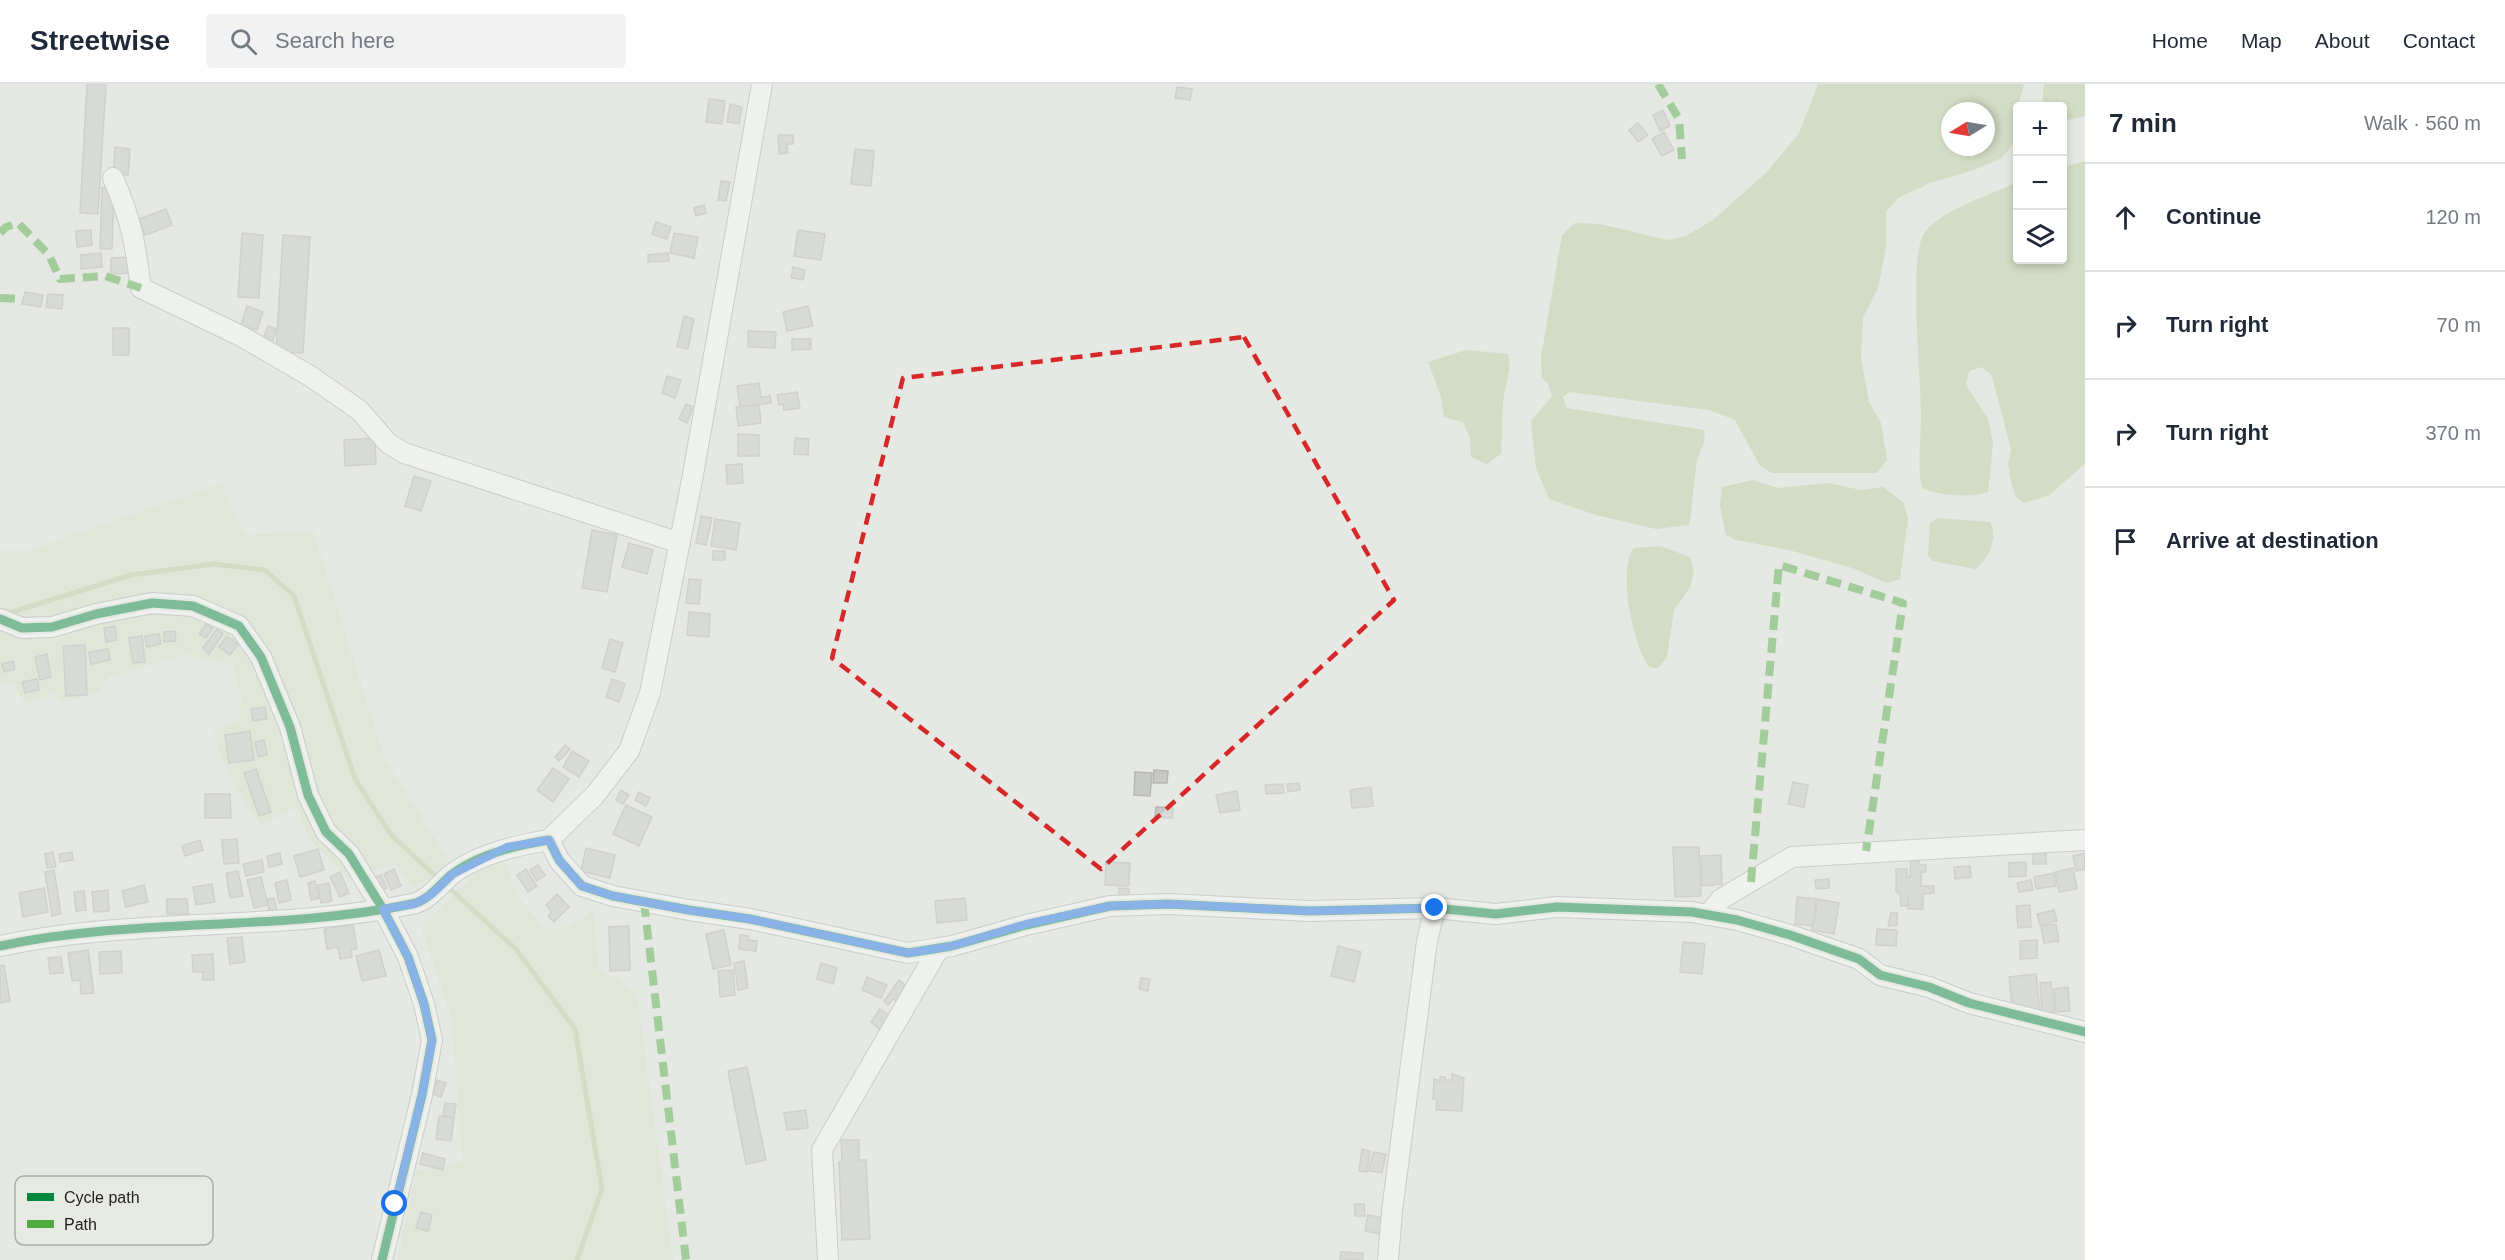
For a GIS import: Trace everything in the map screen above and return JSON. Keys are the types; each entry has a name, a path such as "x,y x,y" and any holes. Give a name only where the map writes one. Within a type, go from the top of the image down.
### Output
{"street":[{"path":"0,946 62,936 143,929 305,921 415,904 432,894 453,874 507,847 549,840 595,795 629,751 650,693 680,543 762,84"},
{"path":"112,178 128,210 135,239 141,288 241,336 310,376 359,410 388,443 404,453 680,543"},
{"path":"0,619 22,628 52,627 96,614 152,603 193,606 239,626 261,657 290,727 308,795 326,832 350,854 408,957 424,1004 432,1040 422,1095 382,1260"},
{"path":"549,840 559,860 582,886 613,896 750,919 908,953 939,948 1026,924 1110,906 1168,904 1310,911 1435,908 1496,914 1557,907 1651,910 1708,915 1790,935 1859,959 1880,975 1929,987 1969,1002 2085,1032"},
{"path":"1708,915 1721,899 1792,857 2085,840"},
{"path":"1388,1260 1392,1211 1427,941 1435,908"},
{"path":"828,1260 822,1150 939,948"}],"highlighted area":[{"path":"1244,337 1394,600 1101,869 832,658 903,378"}],"shaded area":[{"path":"1818,84 2024,84 2019,102 2013,102 2013,143 2002,158 1974,170 1930,183 1898,198 1886,212 1886,247 1878,288 1863,318 1861,358 1869,402 1881,423 1887,460 1877,473 1772,473 1760,466 1735,420 1709,410 1570,392 1563,397 1567,408 1704,430 1704,441 1697,462 1689,525 1656,529 1596,515 1549,499 1536,468 1531,421 1552,396 1548,383 1542,378 1541,357 1562,235 1575,223 1600,224 1667,240 1684,237 1713,220 1768,171 1799,133"},
{"path":"2044,84 2085,84 2085,116 2067,120 2067,102 2042,102"},
{"path":"2085,161 2085,464 2048,496 2023,503 2016,497 2008,464 2011,449 1992,376 1982,367 1969,371 1966,385 1988,419 1993,444 1988,492 1955,495 1922,488 1916,290 1920,245 1925,232 1955,209 2013,184 2013,264 2067,264 2067,166"},
{"path":"1466,350 1508,354 1510,366 1503,401 1501,454 1487,464 1471,457 1470,438 1463,422 1444,417 1441,397 1428,362"},
{"path":"1753,480 1778,488 1828,483 1861,490 1883,487 1903,502 1908,519 1900,579 1887,583 1852,568 1789,550 1736,540 1726,535 1720,505 1722,487"},
{"path":"220,484 246,535 313,531 385,760 452,865 413,888 394,862 371,872 358,895 354,884 310,839 297,807 261,825 233,780 213,732 239,720 242,697 232,664 186,654 109,677 97,693 61,703 54,692 25,704 13,683 0,685 0,551 28,551"},
{"path":"1937,518 1990,522 1993,541 1980,565 1975,569 1933,561 1928,555 1930,523"},
{"path":"1660,546 1690,557 1694,570 1690,588 1674,610 1667,657 1658,668 1650,667 1638,643 1629,608 1627,572 1629,558 1634,548"},
{"path":"504,855 514,892 545,929 571,927 593,909 598,967 637,994 673,1260 398,1260 416,1171 463,1161 451,1017 421,927 473,876"}],"building":[{"path":"87,84 106,84 98,214 80,213"},
{"path":"1177,87 1192,89 1190,100 1175,98"},
{"path":"709,99 725,101 722,124 706,122"},
{"path":"730,104 742,107 739,124 727,122"},
{"path":"1663,110 1670,126 1660,131 1653,115"},
{"path":"1638,123 1648,135 1638,142 1629,130"},
{"path":"1664,132 1674,150 1662,156 1652,139"},
{"path":"778,135 793,135 793,144 787,144 788,153 779,154"},
{"path":"115,147 130,149 128,175 113,174"},
{"path":"855,149 874,151 871,186 851,184"},
{"path":"721,181 730,182 726,201 718,200"},
{"path":"102,188 114,188 112,249 100,249"},
{"path":"704,205 706,213 696,216 694,208"},
{"path":"166,209 172,225 145,235 139,219"},
{"path":"656,222 671,227 667,239 652,234"},
{"path":"91,230 92,245 77,247 76,231"},
{"path":"798,230 825,234 821,260 794,256"},
{"path":"242,233 263,235 259,298 238,297"},
{"path":"674,233 698,237 694,258 670,253"},
{"path":"283,235 310,237 303,353 276,352"},
{"path":"101,253 102,267 81,269 81,255"},
{"path":"668,253 669,261 648,262 648,255"},
{"path":"130,257 131,273 111,274 111,258"},
{"path":"793,267 805,270 803,280 791,278"},
{"path":"25,292 43,295 41,307 22,304"},
{"path":"48,294 63,295 62,309 46,307"},
{"path":"247,306 263,312 257,330 241,325"},
{"path":"808,306 813,326 787,331 783,312"},
{"path":"684,316 694,319 688,349 677,347"},
{"path":"268,326 277,329 272,342 263,339"},
{"path":"113,328 129,328 129,355 113,355"},
{"path":"748,331 776,332 775,348 748,347"},
{"path":"792,339 811,339 811,349 792,350"},
{"path":"667,376 681,380 675,398 662,393"},
{"path":"759,383 761,397 770,396 771,403 740,407 737,386"},
{"path":"797,392 800,408 784,410 783,404 779,405 777,395"},
{"path":"686,404 693,407 687,423 679,419"},
{"path":"759,405 761,423 738,426 736,407"},
{"path":"738,434 759,435 759,456 738,456"},
{"path":"375,438 376,464 345,466 344,440"},
{"path":"795,438 809,439 808,455 794,454"},
{"path":"742,464 743,483 727,484 726,465"},
{"path":"414,476 431,481 421,511 405,506"},
{"path":"701,516 712,518 706,545 696,543"},
{"path":"715,519 740,523 736,550 711,546"},
{"path":"592,530 617,535 607,592 582,588"},
{"path":"629,543 653,550 647,574 622,567"},
{"path":"713,551 725,551 725,560 713,560"},
{"path":"689,579 701,580 699,604 686,603"},
{"path":"689,612 710,614 709,637 687,635"},
{"path":"206,624 213,628 206,638 199,634"},
{"path":"115,626 117,640 106,642 104,628"},
{"path":"217,629 223,634 209,654 203,648"},
{"path":"175,631 176,641 164,642 164,632"},
{"path":"159,634 161,644 147,647 145,636"},
{"path":"142,636 145,662 133,663 129,638"},
{"path":"227,636 238,644 230,655 219,647"},
{"path":"610,639 623,643 615,672 602,668"},
{"path":"85,645 87,695 66,696 63,646"},
{"path":"108,649 110,660 91,664 89,652"},
{"path":"47,654 51,677 40,680 35,657"},
{"path":"13,661 15,669 4,672 2,664"},
{"path":"37,679 39,690 25,693 22,682"},
{"path":"612,679 625,684 619,702 606,697"},
{"path":"265,707 267,719 253,721 251,709"},
{"path":"250,731 254,760 229,763 225,735"},
{"path":"264,740 267,755 258,757 255,742"},
{"path":"565,745 570,749 559,761 555,757"},
{"path":"572,751 589,761 579,777 563,767"},
{"path":"553,768 569,779 553,802 537,790"},
{"path":"256,769 271,812 259,816 244,773"},
{"path":"1154,770 1168,771 1167,783 1153,783"},
{"path":"1135,772 1152,773 1150,796 1134,795"},
{"path":"1793,782 1808,785 1804,807 1788,804"},
{"path":"1299,783 1300,790 1288,792 1287,784"},
{"path":"1283,784 1284,793 1266,794 1265,785"},
{"path":"1371,787 1373,806 1352,808 1350,790"},
{"path":"621,790 629,795 623,804 616,800"},
{"path":"1237,791 1240,810 1220,813 1216,795"},
{"path":"639,792 650,798 646,806 635,800"},
{"path":"205,794 230,794 231,818 205,818"},
{"path":"626,805 652,817 639,846 613,834"},
{"path":"1156,807 1173,808 1173,818 1155,817"},
{"path":"237,839 239,863 224,864 222,840"},
{"path":"200,840 203,850 185,856 182,846"},
{"path":"1673,847 1699,847 1701,896 1675,897"},
{"path":"586,848 615,855 610,878 581,871"},
{"path":"318,849 324,870 300,877 294,856"},
{"path":"2033,850 2046,850 2046,864 2033,864"},
{"path":"53,852 56,867 47,868 45,854"},
{"path":"72,852 73,860 60,862 59,854"},
{"path":"280,853 282,864 269,867 267,856"},
{"path":"2085,853 2085,869 2076,871 2073,856"},
{"path":"1721,855 1722,884 1702,886 1701,856"},
{"path":"1911,859 1919,859 1919,865 1926,865 1926,872 1921,872 1921,886 1934,886 1934,893 1923,894 1923,909 1908,909 1908,896 1907,906 1901,906 1900,895 1896,891 1896,869 1907,869 1907,877 1913,876 1910,876"},
{"path":"262,860 264,872 246,876 243,864"},
{"path":"1106,862 1130,863 1129,886 1105,885"},
{"path":"2026,862 2026,876 2009,877 2009,863"},
{"path":"538,865 545,875 537,881 530,870"},
{"path":"1970,866 1971,877 1955,879 1954,867"},
{"path":"2073,868 2077,889 2059,892 2055,872"},
{"path":"394,869 401,886 391,890 384,874"},
{"path":"526,869 537,886 528,892 517,875"},
{"path":"54,870 61,914 52,916 45,872"},
{"path":"238,871 243,896 230,898 226,873"},
{"path":"340,872 349,893 340,897 330,877"},
{"path":"2054,873 2056,886 2036,889 2034,877"},
{"path":"381,875 387,888 380,891 374,878"},
{"path":"261,877 268,905 254,908 247,880"},
{"path":"1829,879 1829,888 1816,889 1815,880"},
{"path":"287,880 291,900 279,903 275,883"},
{"path":"2031,880 2033,890 2019,892 2017,883"},
{"path":"315,881 319,898 311,900 308,883"},
{"path":"329,883 332,901 321,903 318,885"},
{"path":"212,884 215,902 196,905 193,887"},
{"path":"144,885 148,902 126,907 122,891"},
{"path":"44,888 48,912 23,917 19,893"},
{"path":"1119,888 1129,889 1128,899 1118,898"},
{"path":"108,890 109,911 94,912 92,892"},
{"path":"84,891 86,910 76,911 74,892"},
{"path":"557,894 569,907 554,922 548,916 552,912 546,905"},
{"path":"1797,897 1816,899 1813,926 1795,924"},
{"path":"274,898 277,911 269,912 267,899"},
{"path":"965,898 967,920 937,923 935,901"},
{"path":"167,899 187,899 188,914 167,914"},
{"path":"1818,899 1839,903 1834,934 1812,930"},
{"path":"2030,905 2031,927 2018,928 2016,906"},
{"path":"2054,910 2057,921 2040,925 2037,914"},
{"path":"1891,913 1897,913 1897,925 1888,926"},
{"path":"353,924 357,949 351,950 352,957 340,959 338,947 327,949 324,929"},
{"path":"2056,924 2059,941 2044,943 2041,926"},
{"path":"629,926 630,970 610,971 609,927"},
{"path":"1877,929 1897,930 1896,946 1876,945"},
{"path":"724,930 731,965 713,969 706,934"},
{"path":"740,935 749,936 748,940 757,941 756,951 739,949"},
{"path":"242,937 245,962 230,964 227,938"},
{"path":"2037,940 2037,958 2020,959 2020,941"},
{"path":"1683,942 1705,944 1702,974 1680,972"},
{"path":"1338,946 1361,952 1354,982 1331,976"},
{"path":"88,950 94,993 81,994 80,980 72,981 68,953"},
{"path":"379,950 386,976 362,981 356,956"},
{"path":"121,951 122,973 100,974 99,952"},
{"path":"213,954 214,980 203,980 203,972 193,972 192,955"},
{"path":"61,957 63,973 50,974 48,958"},
{"path":"744,961 748,988 738,990 734,963"},
{"path":"821,963 837,968 833,984 817,979"},
{"path":"4,965 10,1001 0,1003 0,966"},
{"path":"733,970 735,995 720,997 718,971"},
{"path":"2036,974 2040,1010 2013,1013 2009,977"},
{"path":"867,977 887,985 881,998 862,990"},
{"path":"1141,978 1150,979 1148,991 1139,989"},
{"path":"899,980 913,991 902,1006 893,999 888,1005 884,1001"},
{"path":"2051,982 2055,1012 2042,1013 2040,983"},
{"path":"2068,987 2070,1011 2056,1012 2054,989"},
{"path":"880,1009 892,1017 882,1031 871,1022"},
{"path":"747,1067 766,1160 746,1164 728,1071"},
{"path":"1452,1074 1464,1078 1462,1111 1436,1110 1437,1099 1433,1099 1434,1079 1440,1081 1440,1077 1445,1077 1445,1080 1452,1080"},
{"path":"437,1080 446,1083 441,1097 433,1094"},
{"path":"445,1103 456,1104 454,1118 443,1116"},
{"path":"806,1110 808,1128 787,1130 784,1113"},
{"path":"439,1116 454,1118 451,1141 436,1139"},
{"path":"841,1140 859,1140 859,1160 866,1160 870,1239 842,1240 839,1162 842,1162"},
{"path":"1362,1149 1370,1151 1367,1172 1359,1171"},
{"path":"1373,1152 1386,1154 1382,1173 1369,1171"},
{"path":"423,1153 445,1159 443,1170 420,1164"},
{"path":"1355,1204 1364,1204 1365,1216 1355,1216"},
{"path":"421,1212 432,1215 428,1231 416,1228"},
{"path":"1368,1215 1384,1218 1381,1234 1365,1231"},
{"path":"1341,1252 1363,1253 1363,1260 1340,1260"}],"waterway":[{"path":"6,614 131,575 214,564 265,570 294,596 355,779 392,836 439,879"},
{"path":"446,885 516,949 575,1029 602,1189 577,1260"}],"marked path":[{"path":"1658,84 1679,119 1682,159"},
{"path":"0,233 6,227 18,223 49,255 60,279 105,276 141,288"},
{"path":"0,298 18,299"},
{"path":"1751,882 1779,565 1903,603 1866,851"},
{"path":"644,902 686,1260"}],"cycle path":[{"path":"0,619 22,628 52,627 96,614 152,603 193,606 239,626 261,657 290,727 308,795 326,832 349,854 383,909 408,957 424,1004 432,1040 422,1095 382,1260"},
{"path":"0,946 102,931 309,918 361,913 412,904 428,896 451,875 473,861 511,848 549,840 559,860 582,886 613,896 750,919 908,953 952,946 1026,925 1110,906 1168,904 1309,911 1435,908 1496,914 1557,907 1692,912 1737,920 1790,935 1859,959 1880,975 1929,987 1969,1003 2085,1032"}],"route":[{"path":"395,1204 422,1095 432,1040 424,1004 408,957 383,909 415,904 432,894 453,874 507,847 549,840 559,860 582,886 613,896 750,919 908,953 952,946 1026,924 1110,906 1168,904 1310,911 1435,908"}]}
